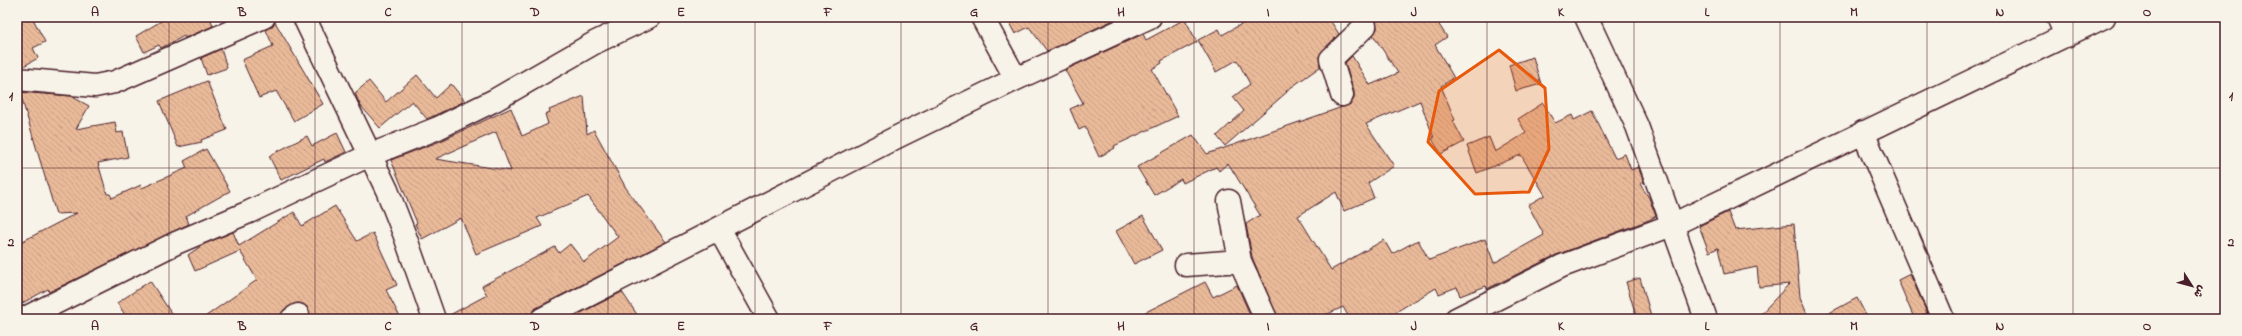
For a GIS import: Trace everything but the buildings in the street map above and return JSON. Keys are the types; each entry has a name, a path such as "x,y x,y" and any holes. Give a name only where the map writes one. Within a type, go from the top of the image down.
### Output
{"street":[{"path":"17,79 95,86 115,82 264,17"},
{"path":"304,17 370,155 405,236 434,319"},
{"path":"23,319 176,243 249,212 370,155 438,128 495,100 596,42 649,17"},
{"path":"982,17 1016,79"},
{"path":"542,319 1016,79 1150,17"},
{"path":"1342,95 1331,59 1365,26 1363,17"},
{"path":"1586,17 1637,126 1706,319"},
{"path":"1456,319 1562,266 1672,225 1863,132 2062,26 2104,17"},
{"path":"1863,132 1943,319"},
{"path":"1229,201 1240,261 1266,319"},
{"path":"719,229 770,319"},
{"path":"1186,265 1240,261"}],"highlighted area":[{"path":"1499,50 1545,88 1549,149 1529,192 1475,194 1428,142 1439,91"}]}
